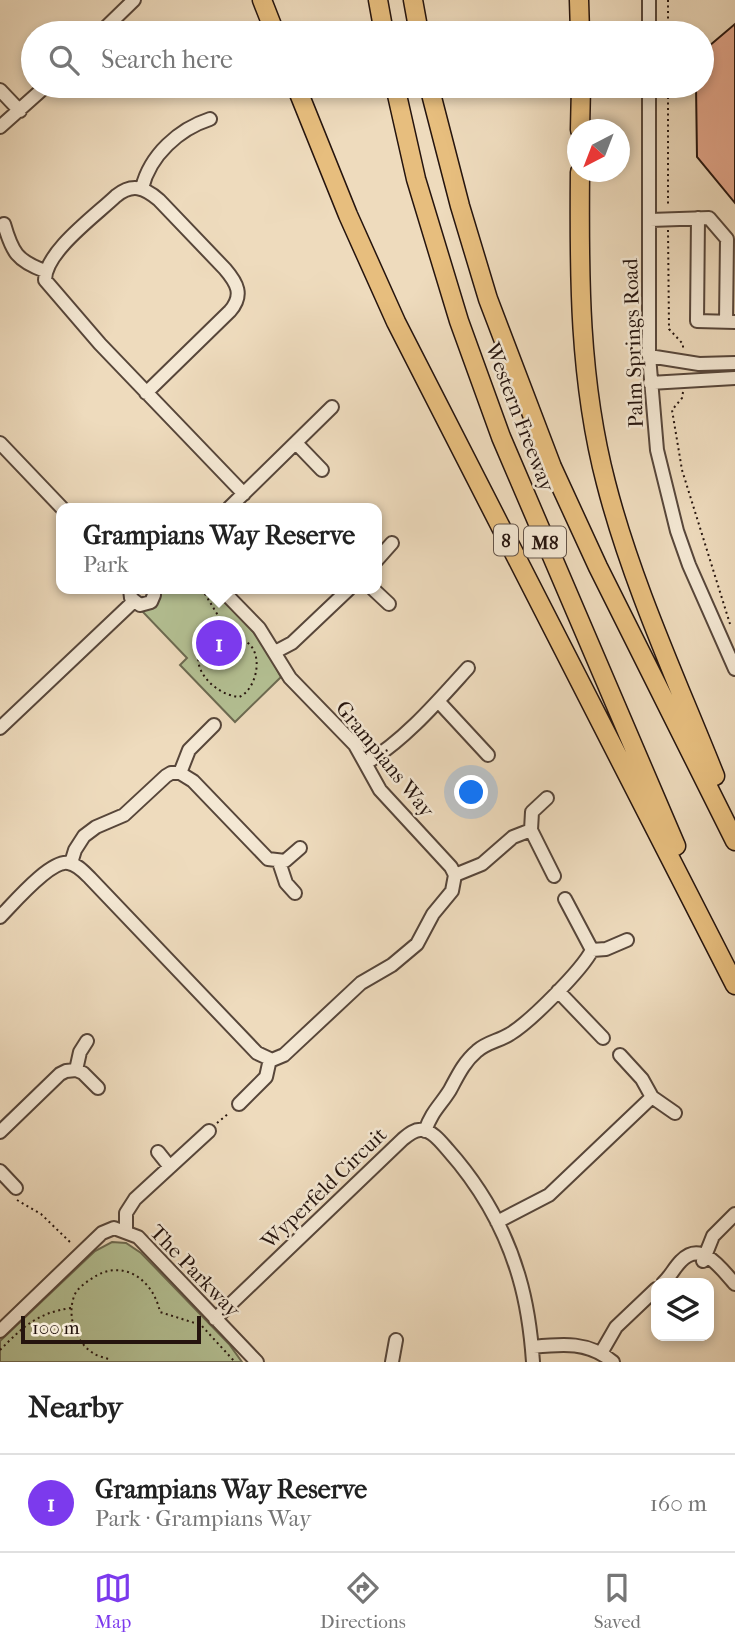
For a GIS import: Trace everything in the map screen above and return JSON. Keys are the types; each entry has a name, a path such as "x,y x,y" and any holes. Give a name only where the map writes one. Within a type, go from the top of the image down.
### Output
{"highway":[{"path":"262,0 270,21"},
{"path":"378,0 382,21"},
{"path":"413,0 417,21"},
{"path":"579,0 580,21"},
{"name":"8","path":"301,98 348,215 402,334 735,984"},
{"name":"Western Freeway","path":"398,98 416,179 459,321 501,437 735,984"},
{"name":"Western Freeway","path":"432,98 488,299 552,467 598,567 735,841"},
{"path":"580,119 581,98"},
{"path":"580,182 580,318 586,374 605,480 637,579 735,821"}],"street":[{"path":"112,21 134,0"},
{"path":"649,0 649,21"},
{"path":"0,90 20,111"},
{"path":"0,127 34,98"},
{"name":"Palm Springs Road","path":"649,98 649,356 657,450 677,531 689,565 735,669"},
{"path":"142,188 147,170 157,156 191,125 211,119"},
{"path":"146,393 230,311 237,303 239,295 233,279 225,269 159,200 142,188 129,188 54,255 45,271 45,281 146,393 244,494"},
{"path":"650,220 668,219 698,218 709,218 727,239 731,322 697,321 698,218"},
{"path":"4,225 10,246 16,255 45,271"},
{"path":"649,356 699,364 735,363"},
{"path":"650,383 735,379"},
{"path":"234,503 332,407"},
{"path":"0,443 57,503"},
{"path":"296,443 322,470"},
{"path":"382,554 392,543"},
{"path":"0,728 132,595 140,605 148,604 154,594"},
{"name":"Grampians Way","path":"226,594 259,628 289,678 350,740 380,790 447,860 455,875"},
{"path":"275,652 292,643 344,594"},
{"path":"378,594 389,604"},
{"path":"366,763 390,746 438,701 468,668"},
{"path":"438,701 488,755"},
{"path":"180,774 189,750 214,725"},
{"path":"71,863 75,850 90,831 124,815 171,773 180,774 193,781 268,859 279,862 290,858 300,848"},
{"path":"547,798 532,813 531,830 554,876"},
{"path":"0,917 48,870 60,863 71,863 90,878 257,1053 270,1059 284,1055 361,983 392,965 417,944 433,914 452,891 455,875 481,864 513,837 531,830"},
{"path":"279,862 286,883 295,893"},
{"path":"565,899 592,950"},
{"path":"592,950 606,949 627,940"},
{"path":"533,1362 528,1319 519,1279 497,1222 470,1176 439,1140 425,1131 432,1112 470,1058 486,1044 514,1031 558,991 579,969 592,950"},
{"path":"558,991 603,1038"},
{"path":"76,1070 80,1052 87,1041"},
{"path":"620,1055 642,1079 652,1097 675,1113"},
{"path":"239,1104 266,1077 270,1059"},
{"path":"0,1132 60,1074 76,1070 83,1073 98,1088"},
{"path":"497,1222 550,1195 652,1097"},
{"path":"126,1231 126,1213 135,1199 209,1131"},
{"name":"Wyperfeld Circuit","path":"215,1319 403,1139 415,1131 425,1131"},
{"path":"158,1152 170,1167"},
{"path":"0,1171 15,1192"},
{"path":"669,1278 703,1258 713,1236 735,1214"},
{"name":"The Parkway","path":"0,1331 102,1233 114,1228 138,1237 151,1249 257,1362"},
{"path":"703,1258 735,1284"},
{"path":"601,1353 611,1333 651,1294"},
{"name":"The Parkway","path":"234,1339 246,1362"},
{"path":"392,1362 396,1340"},
{"path":"532,1347 573,1344 601,1353 613,1362"}],"path":[{"path":"668,0 668,21"},
{"path":"668,98 668,329 683,344 685,362"},
{"path":"685,381 682,398 672,410 682,470 730,625"},
{"path":"205,594 232,638 242,640 253,649 255,677 250,688 239,697 218,689 205,676 197,661 197,654 203,647 216,640 232,638"},
{"path":"209,1131 239,1104"},
{"path":"15,1192 23,1205 41,1214 73,1245"},
{"path":"108,1359 93,1354 77,1336 72,1308 75,1294 94,1277 116,1270 134,1274 153,1290 160,1312 201,1325 236,1362"},
{"path":"0,1350 31,1321 52,1312 72,1308"}],"green space":[{"path":"159,594 218,594 261,640 281,677 235,722 180,665 187,658 141,610 155,605"},
{"path":"112,1242 126,1243 141,1253 229,1344 242,1362 0,1362 0,1341 95,1251"}],"building":[{"path":"735,24 735,203 697,157 696,98 714,98 714,42"}],"place":[{"name":"Grampians Way Reserve","path":"219,643"}]}
